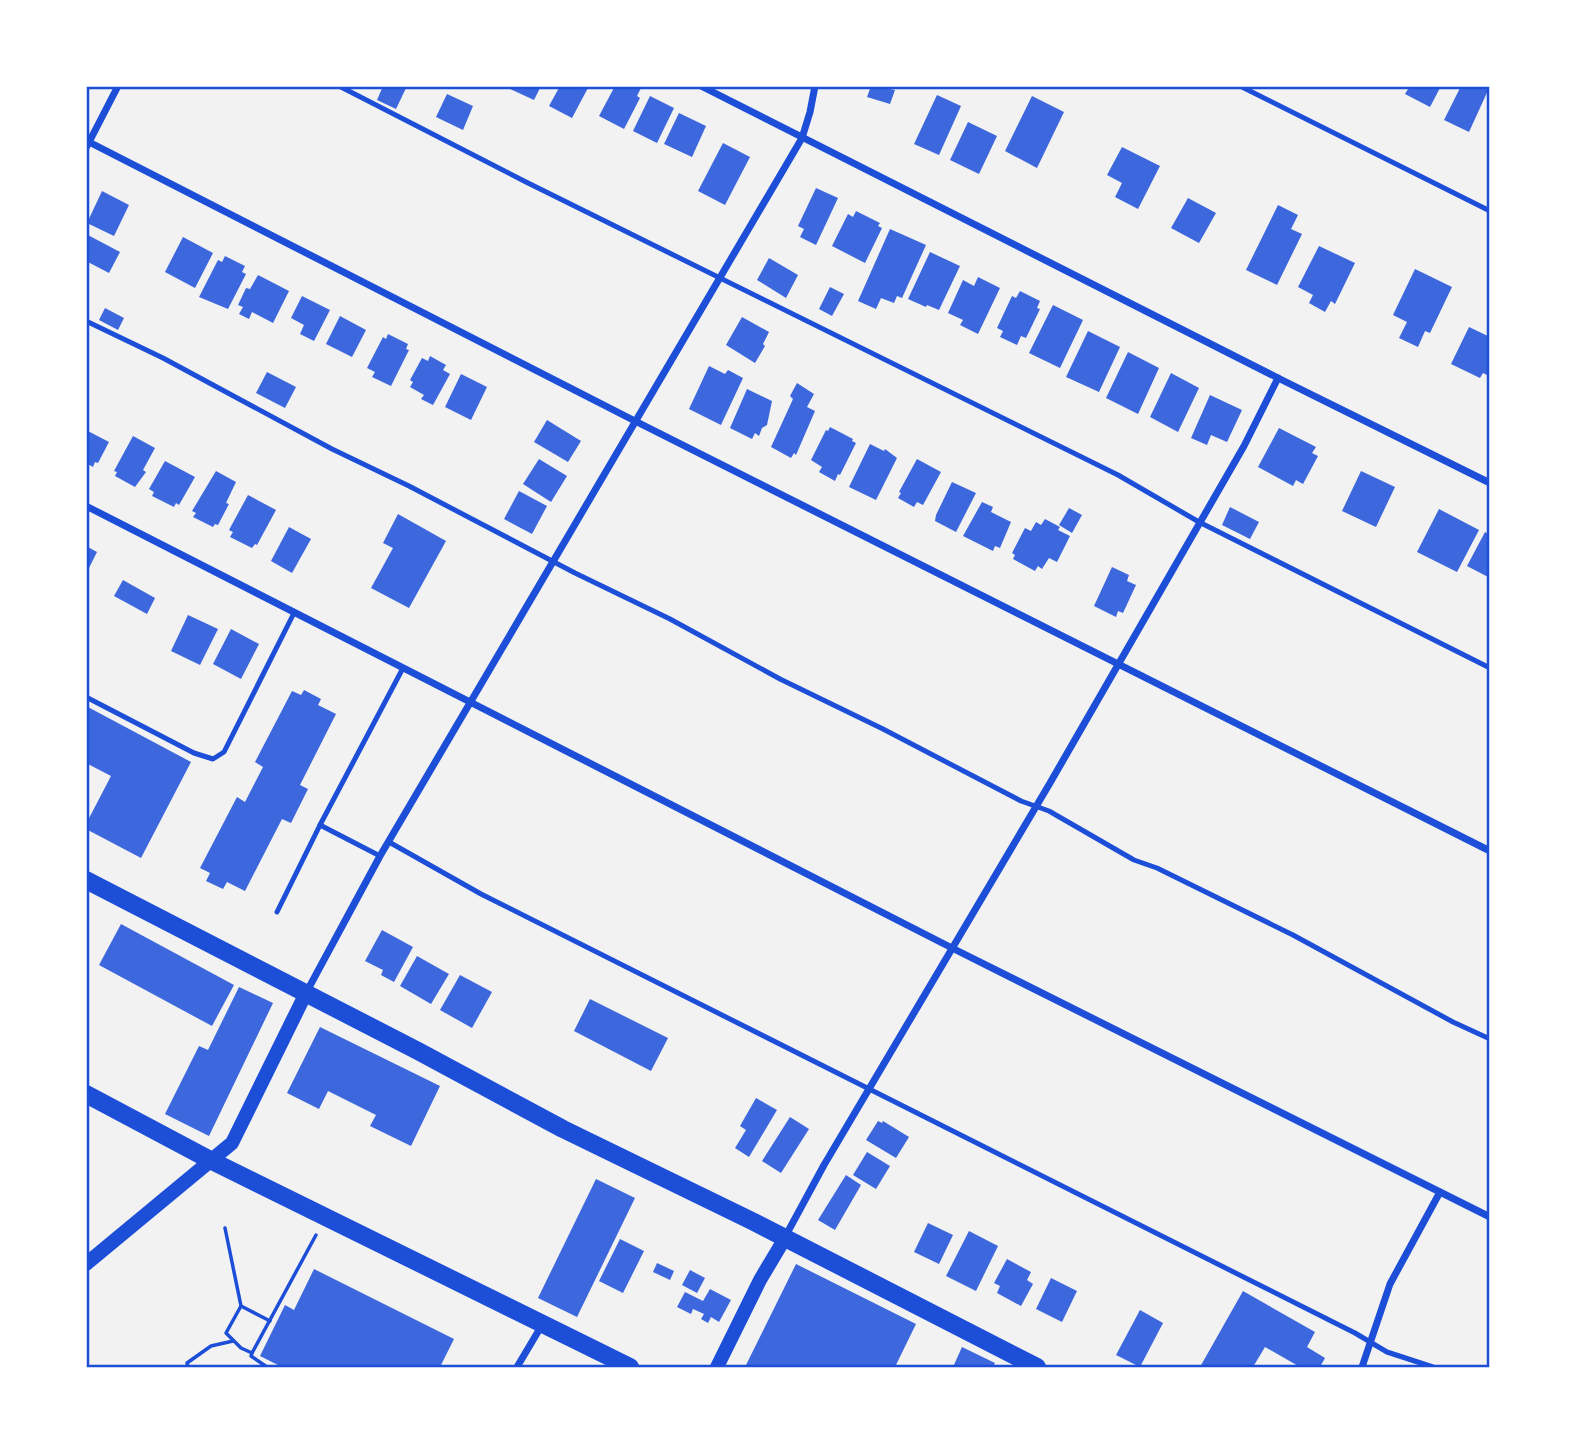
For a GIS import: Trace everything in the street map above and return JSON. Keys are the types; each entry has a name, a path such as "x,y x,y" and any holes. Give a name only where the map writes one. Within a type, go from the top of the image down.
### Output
{"main road":[{"path":"86,880 563,1129 785,1238 1037,1367"},
{"path":"86,1264 232,1143 306,993"},
{"path":"86,1094 212,1161 630,1367"},
{"path":"717,1367 760,1280 785,1238"}],"street":[{"path":"118,86 87,145 1490,851"},
{"path":"701,86 1490,483"},
{"path":"306,993 380,856 802,138 815,86"},
{"path":"785,1238 1244,446 1278,378"},
{"path":"86,506 952,947 1490,1217"},
{"path":"1362,1367 1390,1284 1440,1192"},
{"path":"517,1367 542,1324"}],"lane":[{"path":"339,86 1118,475 1199,522 1490,668"},
{"path":"1240,86 1490,211"},
{"path":"86,321 163,358 332,449 670,620 780,679 1049,811 1134,860 1157,868 1293,935 1453,1022 1490,1039"},
{"path":"86,697 194,753 213,759 224,752 294,613"},
{"path":"277,912 403,668"},
{"path":"320,825 380,856"},
{"path":"389,842 481,894 1387,1352 1433,1367"}],"path":[{"path":"225,1228 241,1306 226,1333 267,1367"},
{"path":"252,1353 316,1235"},
{"path":"241,1306 270,1321"},
{"path":"189,1367 187,1363 202,1351 233,1341"}],"building":[{"path":"383,86 407,86 396,109 377,100"},
{"path":"508,86 541,86 534,100"},
{"path":"560,86 589,86 572,118 549,106"},
{"path":"615,86 641,88 637,96 640,98 624,129 599,116"},
{"path":"871,86 891,86 890,89 895,90 890,104 867,97"},
{"path":"1410,86 1441,86 1430,107 1405,94"},
{"path":"1461,86 1490,86 1469,132 1444,120"},
{"path":"447,94 473,106 463,130 436,117"},
{"path":"937,95 961,106 939,155 914,144"},
{"path":"650,96 674,108 657,143 633,131"},
{"path":"1032,96 1064,112 1037,168 1005,151"},
{"path":"679,113 706,126 692,157 664,144"},
{"path":"968,122 997,136 979,174 950,160"},
{"path":"723,143 750,157 725,205 698,191"},
{"path":"1122,147 1160,166 1138,209 1115,197 1122,183 1107,175"},
{"path":"816,188 838,198 816,245 800,237 804,229 798,226"},
{"path":"102,191 129,205 114,236 87,223"},
{"path":"1188,198 1216,213 1199,243 1171,228"},
{"path":"1278,205 1298,215 1291,229 1302,234 1277,285 1246,270"},
{"path":"856,211 880,223 878,226 882,228 865,263 832,246 848,214 853,217"},
{"path":"890,229 926,245 902,298 897,296 894,303 881,298 876,309 858,301"},
{"path":"86,234 120,252 109,273 86,261"},
{"path":"183,237 213,253 195,288 165,272"},
{"path":"1319,246 1355,263 1335,304 1331,301 1325,312 1309,303 1313,295 1298,287"},
{"path":"930,252 960,266 939,310 908,299"},
{"path":"225,256 245,266 242,272 246,274 228,309 199,297 218,260 222,262"},
{"path":"769,258 798,275 786,298 757,280"},
{"path":"1415,269 1452,287 1430,333 1425,331 1418,347 1399,338 1407,322 1393,315"},
{"path":"258,275 289,291 273,323 252,312 249,319 239,314 243,307 238,305 246,288 250,289"},
{"path":"978,277 1000,288 978,334 960,325 963,320 948,313 963,280 974,286"},
{"path":"830,287 844,294 832,316 819,309"},
{"path":"1020,291 1040,301 1037,308 1040,309 1026,338 1021,336 1017,345 1000,337 1003,331 997,328 1012,296 1016,298"},
{"path":"302,296 330,310 314,341 300,334 304,325 291,318"},
{"path":"1053,305 1083,320 1060,368 1029,353"},
{"path":"105,308 124,318 118,330 99,320"},
{"path":"340,316 366,330 352,357 326,344"},
{"path":"742,317 769,332 763,344 765,346 755,363 726,345"},
{"path":"1469,327 1490,337 1490,367 1487,375 1483,373 1480,378 1451,364"},
{"path":"1088,331 1120,347 1099,392 1066,377"},
{"path":"388,334 408,344 406,349 409,350 391,386 372,377 375,372 367,368 383,337 386,339"},
{"path":"1128,352 1159,368 1138,414 1106,398"},
{"path":"430,356 446,365 443,370 450,374 433,405 421,399 424,395 410,387 413,382 410,380 422,358 428,361"},
{"path":"709,366 725,374 728,370 743,378 721,425 689,409"},
{"path":"267,372 296,387 285,408 256,393"},
{"path":"1171,373 1199,388 1178,432 1150,417"},
{"path":"461,374 487,387 471,420 445,407"},
{"path":"797,383 814,394 807,407 815,411 796,455 794,453 791,458 771,447 793,399 790,396"},
{"path":"747,389 772,401 767,425 762,428 759,436 755,433 752,439 730,428"},
{"path":"1210,395 1242,410 1227,442 1211,435 1207,445 1191,438"},
{"path":"547,420 581,441 568,462 534,442"},
{"path":"830,427 856,443 835,481 819,472 822,467 811,460"},
{"path":"1279,428 1316,447 1312,453 1318,456 1303,484 1296,480 1293,486 1258,467"},
{"path":"86,430 109,442 93,467 86,463"},
{"path":"133,436 155,448 143,470 146,472 135,487 115,476 117,472 114,471"},
{"path":"870,444 884,451 885,449 897,458 876,500 849,487"},
{"path":"539,459 567,476 551,502 523,484"},
{"path":"917,459 941,472 923,505 917,502 914,507 898,498"},
{"path":"165,461 195,477 179,505 176,503 174,507 152,496 154,492 149,489"},
{"path":"216,471 236,482 226,503 229,504 218,525 213,527 193,517 196,513 192,511"},
{"path":"1361,471 1395,487 1376,527 1342,511"},
{"path":"952,482 976,493 956,532 935,521"},
{"path":"519,491 547,506 532,534 504,519"},
{"path":"248,495 276,510 257,545 252,548 230,537 233,532 229,530"},
{"path":"982,502 993,507 991,512 1011,522 1000,548 995,546 993,551 963,536"},
{"path":"1230,507 1259,522 1250,539 1222,525"},
{"path":"1069,508 1082,515 1072,533 1059,525"},
{"path":"1439,509 1479,530 1457,572 1417,552"},
{"path":"398,514 446,541 409,608 371,588 393,548 383,543"},
{"path":"1045,519 1070,536 1057,562 1049,558 1042,569 1038,566 1035,571 1013,559 1015,555 1012,553 1025,528 1031,531 1036,522 1041,525"},
{"path":"289,527 311,539 292,573 271,561"},
{"path":"1485,532 1490,535 1490,578 1467,566"},
{"path":"86,546 97,552 86,574"},
{"path":"1112,567 1129,575 1127,581 1136,585 1123,613 1118,611 1116,617 1094,606"},
{"path":"123,580 155,598 147,614 114,596"},
{"path":"188,615 218,629 200,665 171,651"},
{"path":"231,629 259,644 241,679 213,664"},
{"path":"304,690 321,699 318,705 336,714 300,785 308,789 291,823 282,819 245,891 227,882 223,889 206,881 210,873 200,868 237,797 245,802 263,767 255,762 292,691 301,695"},
{"path":"86,706 191,762 141,858 86,829 86,824 111,776 86,763"},
{"path":"121,924 234,985 212,1026 99,965"},
{"path":"382,930 413,947 394,982 381,975 383,970 365,961"},
{"path":"417,956 449,974 431,1004 400,986"},
{"path":"460,975 492,992 472,1028 440,1010"},
{"path":"239,987 273,1003 209,1136 165,1114 199,1046 208,1050"},
{"path":"590,999 668,1038 651,1071 574,1031"},
{"path":"320,1027 440,1086 411,1146 370,1126 376,1115 328,1091 319,1109 287,1093"},
{"path":"756,1098 777,1110 749,1157 735,1148 746,1130 740,1126"},
{"path":"790,1117 809,1129 781,1173 762,1161"},
{"path":"878,1121 883,1121 909,1137 896,1158 866,1140"},
{"path":"867,1152 890,1166 876,1189 853,1175"},
{"path":"846,1175 861,1185 835,1230 818,1220"},
{"path":"596,1179 635,1198 577,1317 538,1298"},
{"path":"928,1223 953,1235 939,1264 914,1252"},
{"path":"969,1231 998,1246 976,1291 946,1276"},
{"path":"620,1239 644,1251 623,1293 599,1281"},
{"path":"1007,1259 1031,1272 1027,1280 1033,1284 1021,1306 997,1293 1000,1286 994,1283"},
{"path":"657,1263 674,1271 670,1280 653,1272"},
{"path":"796,1264 916,1324 895,1367 745,1367"},
{"path":"314,1269 454,1339 440,1367 282,1367 260,1356 285,1305 294,1310"},
{"path":"690,1270 705,1278 697,1293 682,1285"},
{"path":"1051,1278 1077,1291 1062,1322 1036,1309"},
{"path":"710,1289 731,1300 719,1322 711,1317 708,1323 701,1319 704,1314 693,1309 691,1314 677,1307 685,1292 703,1301"},
{"path":"1243,1291 1315,1332 1307,1347 1325,1358 1320,1367 1300,1367 1265,1347 1253,1367 1200,1367"},
{"path":"1140,1310 1163,1323 1140,1367 1116,1355"},
{"path":"962,1347 995,1363 993,1367 953,1367"}]}
